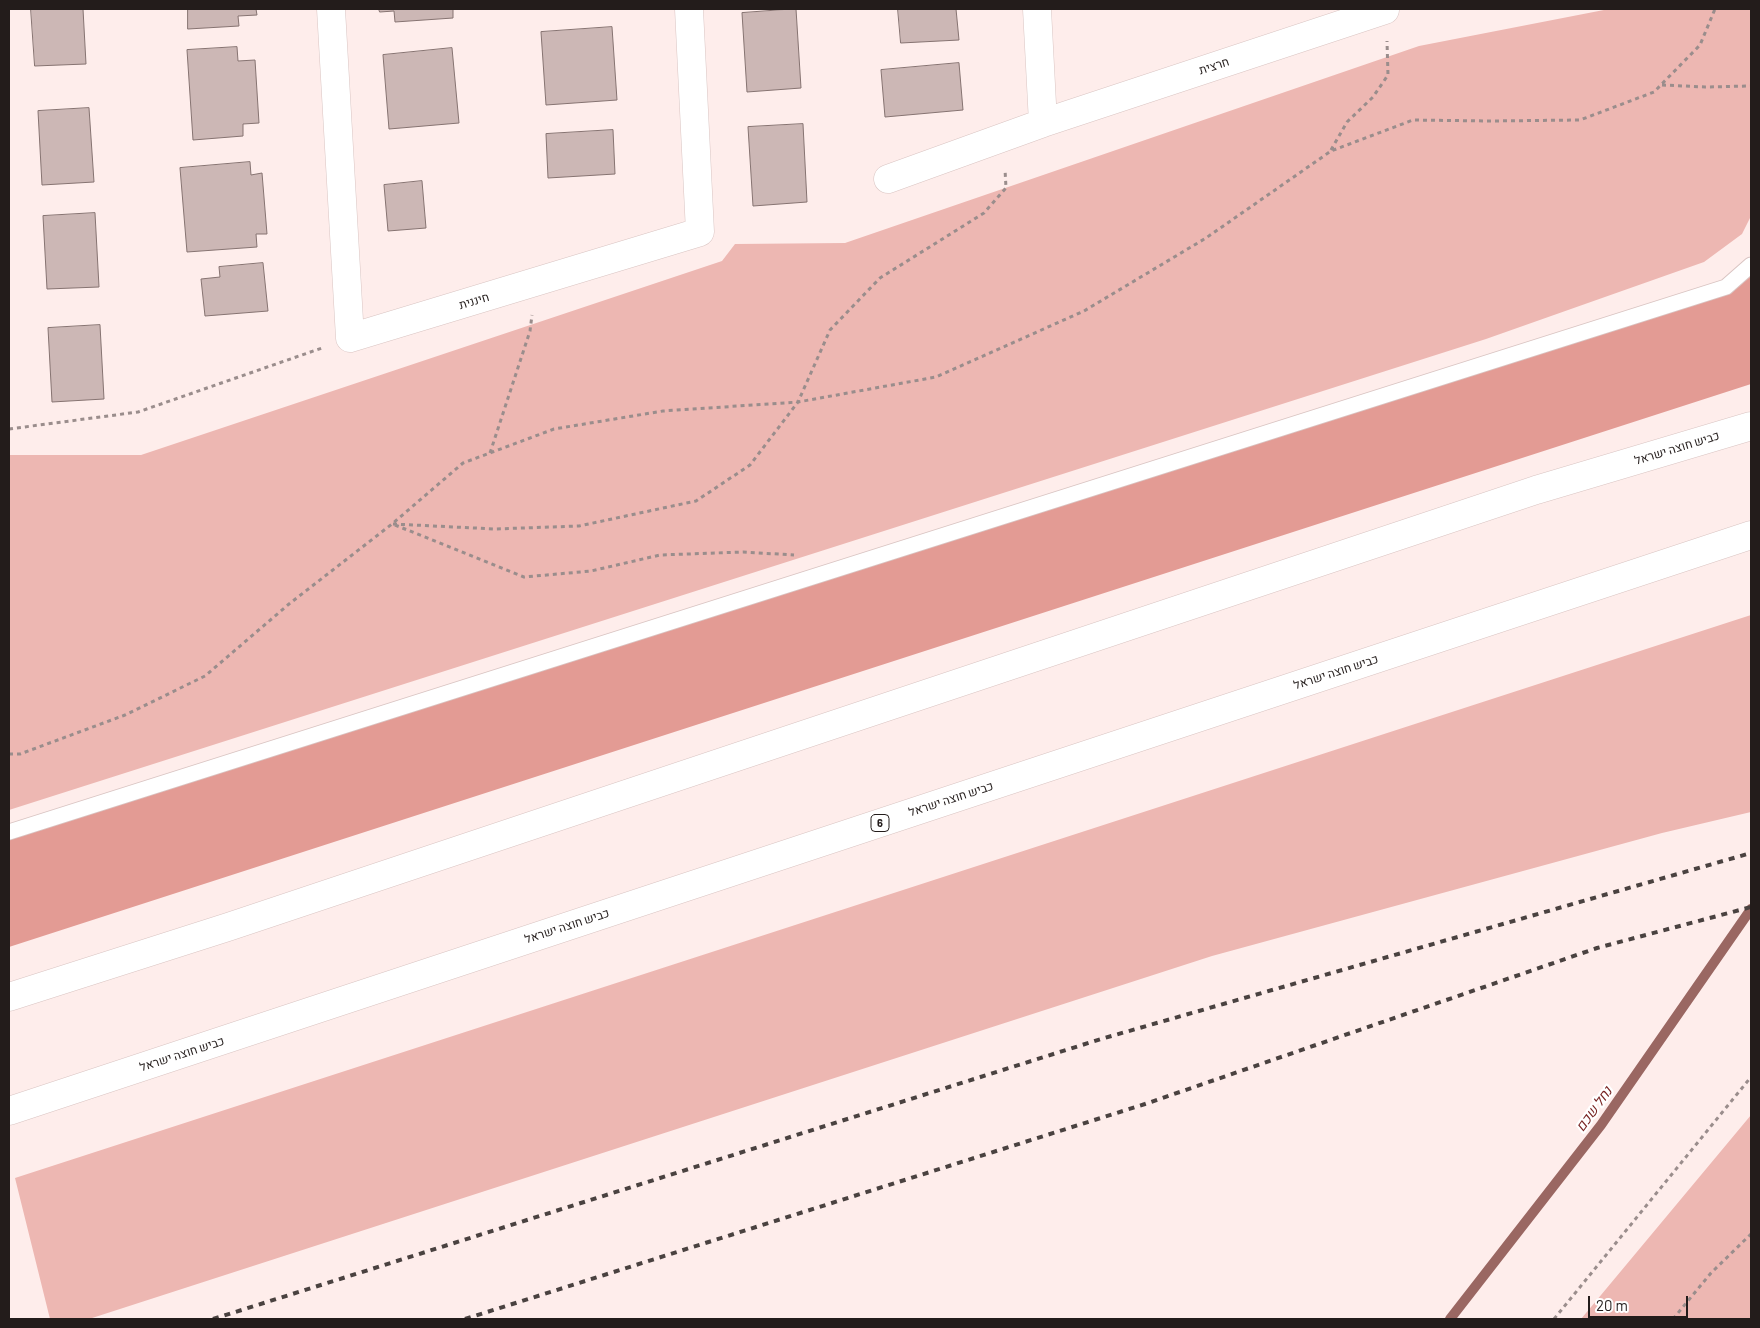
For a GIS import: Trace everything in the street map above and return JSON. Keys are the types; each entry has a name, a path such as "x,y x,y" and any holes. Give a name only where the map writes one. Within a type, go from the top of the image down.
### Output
{"main road":[{"path":"331,9 350,338"},
{"name":"חיננית","path":"350,338 700,232 689,9"},
{"path":"1037,9 1043,123"},
{"name":"חרצית","path":"888,179 1043,123 1387,9"},
{"name":"כביש חוצה ישראל","path":"9,997 247,921 1536,490 1751,426"},
{"name":"כביש חוצה ישראל","path":"9,1111 1751,535"}],"lane":[{"path":"9,832 1726,287 1751,265"}],"path":[{"path":"1331,151 1347,122 1373,97 1388,76 1387,9"},
{"path":"9,754 20,754 125,715 206,676 289,604 392,524 462,464 554,429 654,412 798,402 936,377 1084,311 1206,238 1331,151 1413,120 1580,120 1654,92 1700,45 1715,9"},
{"path":"1661,84 1705,87 1751,86"},
{"path":"392,524 495,529 579,526 696,501 750,465 798,402 830,330 880,278 984,213 1006,188 1004,137"},
{"path":"490,453 530,331 536,282"},
{"path":"9,429 138,412 350,338"},
{"path":"392,524 524,578 591,571 660,555 744,552 797,556"},
{"path":"1554,1319 1751,1077"},
{"path":"1673,1319 1712,1274 1751,1234"}],"shaded area":[{"path":"1609,9 1751,9 1751,216 1742,234 1704,262 1486,339 9,810 9,455 141,455 722,261 735,244 845,243 1419,46"},
{"path":"1751,265 1751,384 9,947 9,832 1726,287"},
{"path":"1751,615 1751,812 1662,833 1212,956 89,1319 50,1319 15,1178"},
{"path":"1751,1115 1751,1319 1581,1319"}],"building":[{"path":"31,9 83,9 86,64 35,66"},
{"path":"188,9 256,9 257,15 238,16 239,26 188,29"},
{"path":"379,9 453,9 453,18 395,22 394,11 380,12"},
{"path":"796,9 801,88 747,92 742,13"},
{"path":"898,9 956,9 959,40 901,43"},
{"path":"612,27 617,100 546,105 541,32"},
{"path":"237,47 238,61 255,60 259,123 243,124 243,136 193,140 187,50"},
{"path":"452,48 459,123 389,129 383,55"},
{"path":"959,63 963,110 885,117 881,70"},
{"path":"89,108 94,182 42,185 38,111"},
{"path":"803,124 807,202 753,206 748,127"},
{"path":"613,130 615,174 548,178 546,134"},
{"path":"250,162 251,175 262,173 267,234 256,234 257,247 187,252 180,168"},
{"path":"422,181 426,228 388,231 384,185"},
{"path":"95,213 99,287 47,289 43,216"},
{"path":"263,263 268,311 205,316 201,279 220,277 219,267"},
{"path":"100,325 104,399 52,402 48,328"}],"waterway":[{"name":"נחל שכם","path":"1450,1319 1601,1125 1751,909"}],"railway":[{"path":"213,1319 1101,1039 1751,853"},
{"path":"465,1319 1145,1104 1597,948 1751,907"}]}
